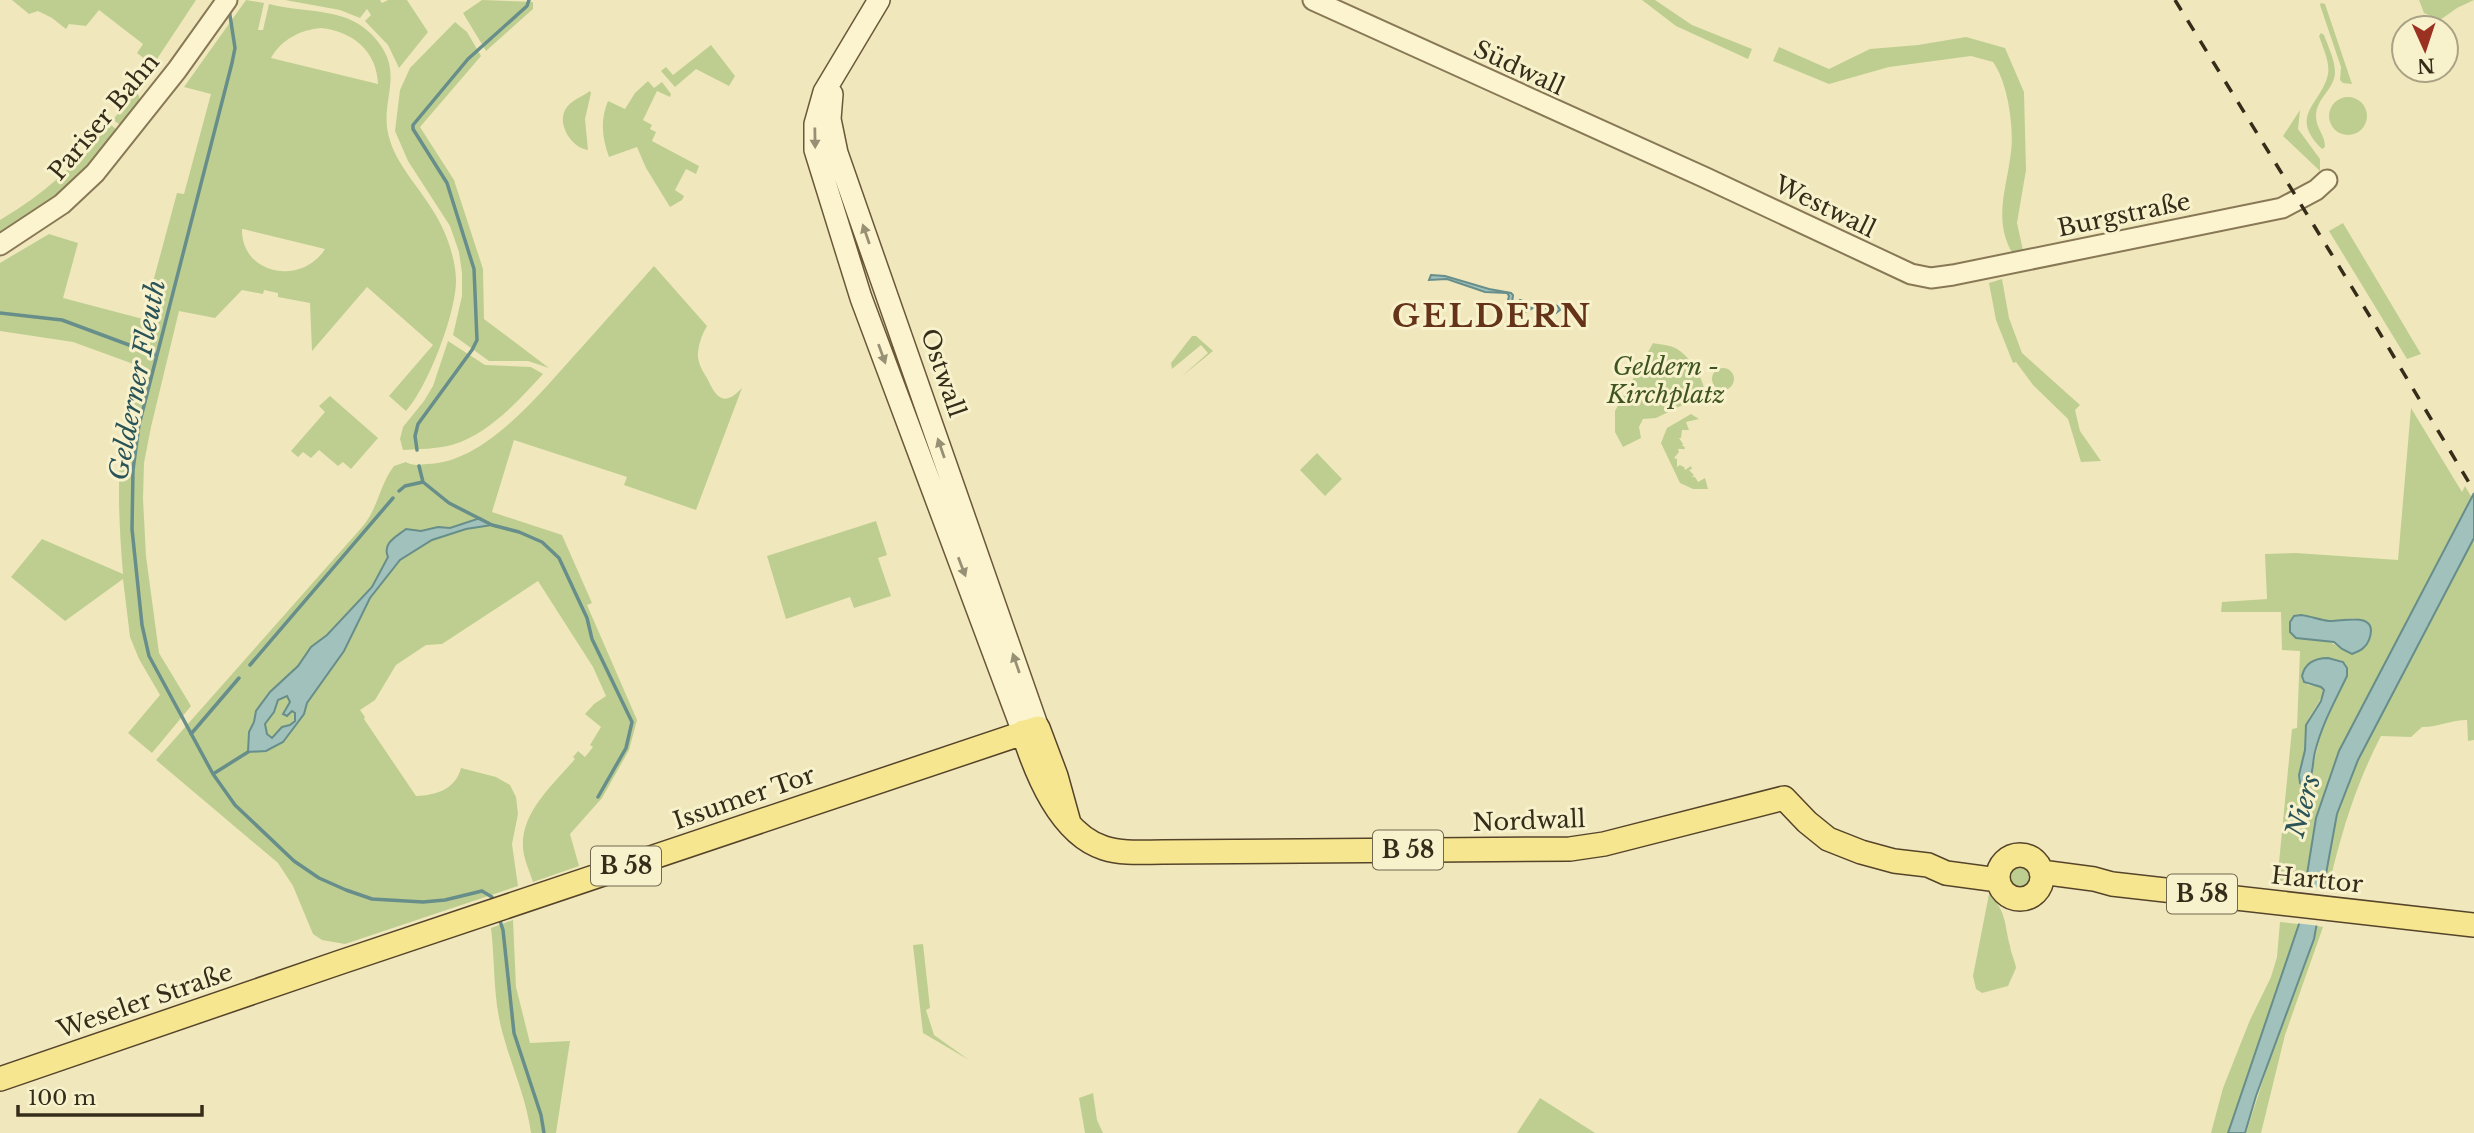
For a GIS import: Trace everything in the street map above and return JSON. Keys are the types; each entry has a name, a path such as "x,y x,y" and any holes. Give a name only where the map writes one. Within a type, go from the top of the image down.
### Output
{"main road":[{"name":"Ostwall","path":"876,1 824,92 818,108 814,139 818,163 861,298 925,472 981,590"},
{"name":"Ostwall","path":"835,74 830,120 834,143 981,590 1031,730"},
{"path":"828,195 846,178"},
{"name":"Nordwall","path":"1031,730 1038,774 1052,799 1069,823 1091,842 1112,850 1570,849 1604,844 1784,798 1828,839 1861,852 1894,861 1928,865 1946,873 1999,874"},
{"name":"Issumer Tor","path":"308,973 1031,730"},
{"path":"2024,855 2035,861 2040,880 2031,895 2016,898 2003,891 1999,874 2010,857 2024,855"},
{"name":"Harttor","path":"2040,880 2094,879 2112,884 2474,925"},
{"name":"Weseler Straße","path":"0,1079 308,973"}],"street":[{"name":"Südwall","path":"1314,0 1706,178"},
{"name":"Pariser Bahn","path":"0,245 62,204 95,173 177,70 222,7"},
{"name":"Westwall","path":"1706,178 1876,259 1924,278"},
{"name":"Burgstraße","path":"1924,278 1953,275 2282,208 2316,190 2327,180"}],"green space":[{"path":"12,0 196,0 153,65 137,53 143,44 99,10 86,26 69,24 66,29 38,11 29,14"},
{"path":"246,0 264,3 258,30 263,30 269,4 322,12 359,24 381,46 388,59 390,84 387,123 392,147 441,225 451,252 456,279 452,310 440,348 415,400 406,411 389,396 433,345 367,287 312,351 310,303 278,297 278,293 264,290 263,294 242,290 215,318 179,311 144,463 143,499 146,556 159,653 191,706 152,753 128,733 160,695 139,659 130,637 123,579 65,621 11,577 42,539 123,574 119,518 121,444 139,366 73,342 0,331 0,263 49,234 78,243 63,298 143,319 177,193 184,194 211,94 184,87","holes":["321,28 343,33 361,45 373,62 378,84 271,58 280,46 292,37","243,229 325,249 315,261 302,268 274,270 251,257 244,245"]},
{"path":"285,0 380,0 382,3 388,0 407,0 428,32 399,68 388,45 365,21 371,15 367,9 360,18 340,10"},
{"path":"482,0 533,2 533,9 486,51 463,13"},
{"path":"1642,0 1655,0 1692,25 1752,49 1748,59 1676,26"},
{"path":"2419,0 2474,0 2448,14 2424,13"},
{"path":"2321,3 2325,4 2352,84 2340,80 2341,67"},
{"path":"455,22 467,32 481,56 420,127 454,180 483,269 484,319 549,368 528,361 489,361 453,335 462,296 459,252 450,226 408,161 395,131 400,90 410,68"},
{"path":"2321,33 2331,53 2335,72 2332,84 2317,110 2316,121 2325,142 2322,149 2307,127 2310,110 2328,74 2327,60 2319,36"},
{"path":"1966,37 2005,48 2024,92 2026,170 2017,223 2023,250 2012,252 2003,225 2003,201 2012,130 2003,81 1993,62 1971,56 1889,67 1829,84 1773,61 1779,47 1829,69 1870,49"},
{"path":"711,45 735,76 729,86 696,69 675,87 661,71 666,67 673,75"},
{"path":"648,81 654,88 662,82 671,94 670,97 657,91 643,120 652,125 650,129 656,132 652,141 699,166 696,174 686,169 675,190 684,196 670,207 646,168 637,147 609,157 603,136 608,101 625,109 635,93"},
{"path":"135,91 140,103 122,126 113,120"},
{"path":"590,91 585,119 588,150 576,145 571,139 563,120 569,105"},
{"path":"2348,97 2362,102 2367,116 2362,130 2348,135 2334,130 2329,116 2334,102"},
{"path":"2300,110 2298,129 2320,159 2320,171 2283,136"},
{"path":"110,124 118,131 85,172 57,197 0,235 0,220 59,177"},
{"path":"2343,223 2421,354 2407,359 2329,231"},
{"path":"654,266 707,326 700,342 698,359 717,395 730,398 742,388 696,510 624,485 627,477 514,440 492,512 562,535 592,603 587,605 637,720 629,750 602,798 570,834 579,866 533,882 524,855 525,827 531,815 547,791 575,759 573,757 578,751 585,757 593,747 590,745 601,727 585,714 606,696 593,667 538,581 442,644 426,645 396,665 375,700 360,710 416,796 444,790 454,782 461,768 496,777 510,785 516,797 518,814 512,844 518,886 345,944 322,940 313,934 293,886 278,863 156,760 363,526 394,466 406,462 419,465 449,460 471,451 492,437 532,402","holes":["480,518 491,525 466,529 432,540 400,560 370,598 344,651 307,703 304,714 266,751 258,750 249,732 270,692 372,587 389,557 387,545 406,529 421,531 438,527 450,528"]},
{"path":"2002,279 2009,318 2022,353 2080,405 2075,410 2080,431 2101,461 2081,462 2068,419 2033,385 2016,362 2013,363 1996,320 1989,283"},
{"path":"1192,336 1196,336 1213,351 1181,377 1208,353 1201,345 1172,369 1171,363"},
{"path":"448,341 485,365 531,367 543,374 502,416 466,440 428,449 403,450 400,439 403,427 433,386"},
{"name":"Geldern - Kirchplatz","path":"1653,343 1677,349 1684,355 1700,377 1705,394 1656,418 1643,419 1639,427 1641,438 1623,447 1615,432 1615,411"},
{"path":"1719,368 1727,368 1734,375 1734,383 1727,390 1719,390 1712,383 1712,375"},
{"path":"330,396 378,438 351,469 343,462 338,466 319,450 311,458 303,452 298,457 291,451 325,412 319,406"},
{"path":"2411,408 2462,492 2465,486 2472,498 2339,751 2316,818 2304,886 2277,883 2292,729 2297,728 2300,651 2282,650 2281,612 2221,612 2222,602 2267,599 2265,554 2296,553 2398,560","holes":["2354,618 2366,623 2370,633 2365,646 2352,654 2328,641 2296,638 2289,629 2290,622","2334,659 2346,664 2347,676 2323,724 2310,780 2301,785 2299,775 2309,718 2324,693 2321,687 2308,685 2302,680 2303,672"]},
{"path":"1691,414 1699,419 1686,422 1689,430 1682,430 1679,438 1685,449 1678,449 1679,452 1674,458 1677,459 1677,467 1680,465 1685,470 1691,466 1692,469 1689,470 1694,475 1692,477 1698,482 1705,478 1708,489 1693,489 1680,483 1661,443 1667,428"},
{"path":"1317,453 1342,479 1325,496 1300,470"},
{"path":"876,521 887,555 878,558 891,596 854,608 850,597 786,619 767,556"},
{"path":"2474,538 2474,740 2468,741 2467,720 2422,727 2411,737 2381,736 2350,811 2328,889 2322,888 2337,814 2358,760"},
{"path":"287,696 290,701 287,716 292,711 295,713 295,721 282,727 272,738 267,734 265,724 274,712 278,700"},
{"path":"2020,862 2030,866 2034,876 2030,886 2020,890 2010,886 2006,876 2010,866"},
{"path":"1989,894 2002,912 2016,968 2008,986 1982,993 1976,989 1973,976"},
{"path":"513,920 516,987 530,1043 570,1041 556,1133 531,1133 498,1015 491,928"},
{"path":"2280,922 2299,924 2228,1133 2211,1133 2223,1088 2250,1020 2271,977 2277,957"},
{"path":"2317,926 2323,927 2285,1035 2261,1133 2246,1133 2278,1034"},
{"path":"923,944 930,1008 926,1010 934,1035 969,1060 923,1033 913,945"},
{"path":"1093,1093 1097,1120 1103,1133 1085,1133 1079,1098"},
{"path":"1540,1098 1595,1133 1517,1133"}],"water":[{"path":"1431,275 1511,293 1512,304 1520,300 1525,302 1525,309 1537,306 1541,308 1541,314 1544,316 1549,313 1546,308 1551,304 1558,306 1560,310 1556,313 1556,307 1551,306 1550,315 1542,317 1538,315 1538,309 1535,307 1522,311 1522,302 1514,308 1508,300 1507,293 1485,292 1447,279 1429,280"},
{"path":"2474,493 2474,538 2358,760 2337,814 2314,939 2245,1133 2228,1133 2299,924 2316,818 2339,751"},
{"path":"480,518 492,525 466,529 432,540 400,560 370,598 344,651 283,742 266,751 248,752 249,732 256,711 270,692 298,666 311,647 327,635 372,587 388,557 388,544 406,529 421,531 438,527 450,528","holes":["287,696 290,702 283,714 287,716 292,711 295,713 295,721 282,727 272,738 267,734 265,724 274,712 278,700"]},
{"path":"2294,616 2329,621 2365,621 2371,631 2369,640 2362,649 2352,654 2334,642 2296,638 2290,632 2290,622"},
{"path":"2328,658 2343,662 2347,668 2347,676 2321,732 2311,775 2304,787 2300,783 2299,775 2305,750 2306,725 2321,701 2324,690 2304,682 2302,676 2311,662"}],"pier":[{"path":"2301,886 2325,888 2320,926 2295,923"}],"waterway":[{"path":"417,450 415,436 418,424 477,340 474,269 447,183 413,125 468,59 527,6 529,0"},
{"name":"Gelderner Fleuth","path":"229,9 235,48 232,63 139,425 133,470 132,529 142,625 149,656 213,774 235,805 294,861 319,878 372,899 423,902 482,891 492,897 493,901"},
{"path":"0,313 62,320 156,355"},
{"path":"419,466 423,482 449,503 492,525 542,542 559,558 587,618 592,639 632,722 626,748 598,797"},
{"path":"399,491 405,486 423,482"},
{"path":"250,665 393,498"},
{"path":"191,734 239,678"},
{"path":"213,774 248,752"},
{"name":"Gelderner Fleuth","path":"499,918 503,930 514,1033 541,1115 544,1133"}],"railway":[{"path":"2175,0 2474,491"}],"district":[{"name":"GELDERN","path":"1492,316"}],"water label":[{"name":"Niers","path":"2303,806"}]}
